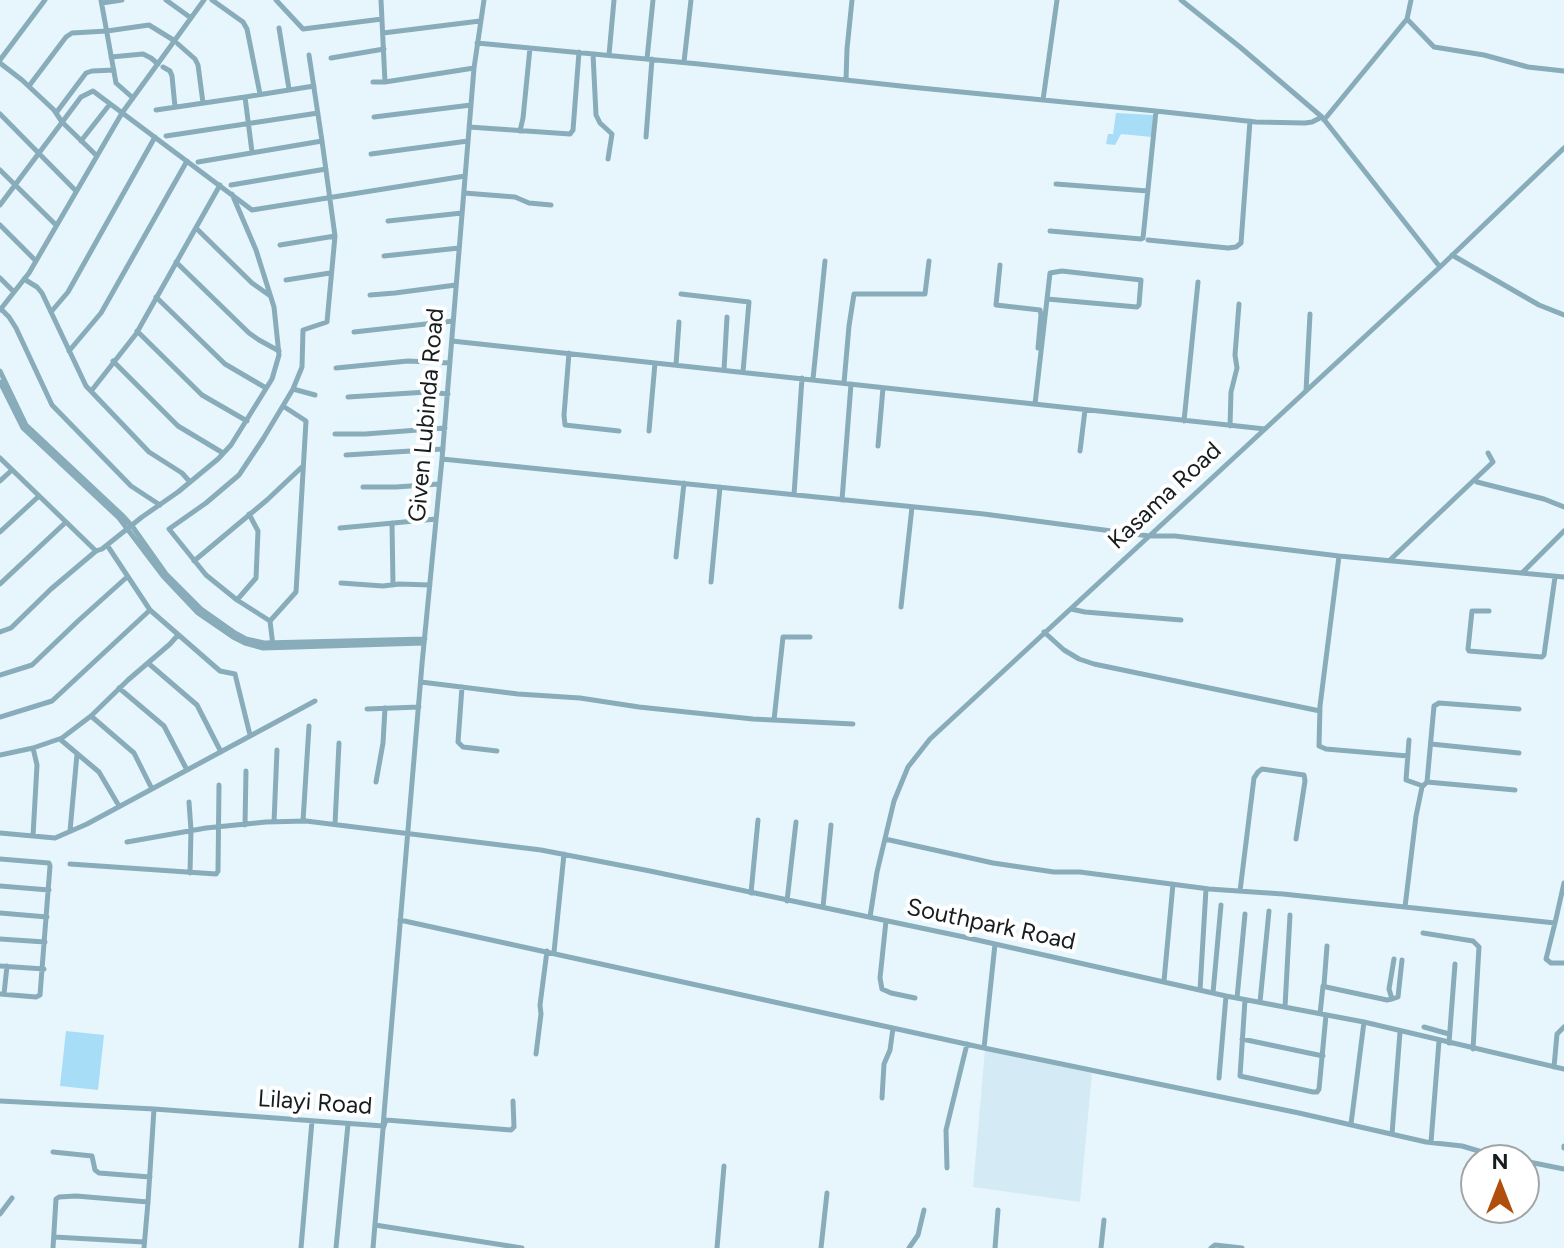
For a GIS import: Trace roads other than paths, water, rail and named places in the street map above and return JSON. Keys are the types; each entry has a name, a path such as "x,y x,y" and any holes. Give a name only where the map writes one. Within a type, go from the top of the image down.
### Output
{"street":[{"path":"45,0 0,61 29,86 97,156"},
{"path":"122,0 101,1 116,83 133,98"},
{"path":"166,0 191,18"},
{"path":"160,505 131,486 52,405 16,328 0,309 36,261 122,113 160,65 204,0"},
{"path":"212,0 243,22 247,29 260,94"},
{"path":"381,0 385,82"},
{"name":"Given Lubinda Road","path":"407,833 448,394 474,68 484,0"},
{"path":"609,55 614,0"},
{"path":"646,137 653,0"},
{"path":"684,62 691,0"},
{"path":"846,80 852,0"},
{"path":"1043,100 1057,0"},
{"path":"1181,0 1323,118 1440,267"},
{"path":"477,43 1250,121 1305,123 1323,118 1407,19 1411,0"},
{"path":"280,2 303,29 382,19"},
{"path":"1407,19 1434,47 1484,55 1528,67 1564,71"},
{"path":"383,33 480,21"},
{"path":"29,86 69,34 149,25 176,42 196,62 203,103"},
{"path":"279,28 289,89"},
{"path":"520,131 530,48"},
{"path":"331,58 384,49"},
{"path":"469,127 572,133 579,52"},
{"path":"111,57 143,54 170,71 175,107"},
{"path":"593,54 596,115 612,134 608,159"},
{"path":"270,621 206,575 169,529 239,475 293,389 302,367 303,330 327,322 335,236 309,55"},
{"path":"373,82 474,68"},
{"path":"56,113 86,73 114,70"},
{"path":"156,110 314,86"},
{"path":"0,205 81,97 93,91 252,210 465,176"},
{"path":"245,97 252,152"},
{"path":"81,141 110,104"},
{"path":"374,117 471,105"},
{"path":"1050,231 1141,239 1144,235 1156,111"},
{"path":"166,136 318,113"},
{"path":"0,114 76,191"},
{"path":"1148,240 1228,248 1241,243 1250,121"},
{"path":"51,312 68,292 155,137"},
{"path":"198,162 322,141"},
{"path":"371,154 468,141"},
{"name":"Kasama Road","path":"870,917 894,801 904,775 930,739 1440,267 1564,148"},
{"path":"69,351 101,313 187,161"},
{"path":"231,185 326,169"},
{"path":"0,170 57,225"},
{"path":"1056,184 1148,191"},
{"path":"92,391 137,331 220,185"},
{"path":"464,193 515,197 529,203 551,205"},
{"path":"0,632 11,628 96,551 190,482 223,453 266,388 278,363 274,307 256,250 232,194"},
{"path":"388,221 462,213"},
{"path":"0,225 36,261"},
{"path":"196,228 252,283 271,296"},
{"path":"280,245 335,236"},
{"path":"384,256 459,248"},
{"path":"1452,255 1539,305 1564,315"},
{"path":"813,379 825,261"},
{"path":"842,500 849,326 854,294 925,294 929,261"},
{"path":"176,262 249,333 279,351"},
{"path":"1000,265 996,305 1038,309 1041,312 1034,404"},
{"path":"1034,404 1048,275 1055,271 1141,280 1137,307 1047,299"},
{"path":"286,280 330,273"},
{"path":"0,278 14,292"},
{"path":"24,279 37,287 81,378 149,452 182,473 190,482"},
{"path":"1184,421 1198,282"},
{"path":"370,295 456,285"},
{"path":"681,294 749,302 743,372"},
{"path":"156,297 225,364 266,388"},
{"path":"1230,426 1231,392 1237,368 1235,355 1239,304"},
{"path":"1306,391 1310,314"},
{"path":"724,370 727,317"},
{"path":"354,332 453,321"},
{"path":"676,365 679,322"},
{"path":"137,331 202,395 247,421"},
{"path":"452,341 1265,429"},
{"path":"569,353 565,425 619,431"},
{"path":"113,361 178,426 223,453"},
{"path":"336,368 408,361 450,363"},
{"path":"649,431 655,363"},
{"path":"0,371 26,425 130,527 166,574 201,609 235,633 246,639 273,645 425,641"},
{"path":"794,495 802,378"},
{"path":"0,382 23,428 130,527"},
{"path":"878,446 883,388"},
{"path":"293,389 315,395"},
{"path":"348,397 427,392 448,394"},
{"path":"273,645 270,621 296,592 306,421 283,406"},
{"path":"1080,451 1085,410"},
{"path":"335,434 445,428"},
{"path":"346,455 443,449"},
{"path":"1390,560 1493,462 1488,453"},
{"path":"0,458 96,551"},
{"path":"442,459 912,507 1339,556 1564,577"},
{"path":"194,561 304,465"},
{"path":"0,481 12,470"},
{"path":"1475,479 1564,507"},
{"path":"676,557 684,483"},
{"path":"363,487 439,484"},
{"path":"711,582 720,487"},
{"path":"0,532 39,496"},
{"path":"901,607 912,507"},
{"path":"237,600 256,578 258,531 249,514"},
{"path":"340,528 436,519"},
{"path":"0,584 66,522"},
{"path":"392,523 393,585"},
{"path":"1522,573 1564,531"},
{"path":"107,545 150,610 220,671 235,674 250,735"},
{"path":"1339,556 1318,742 1326,749 1408,756"},
{"path":"0,675 32,665 127,577"},
{"path":"1489,611 1472,611 1469,651 1542,657 1555,577"},
{"path":"341,583 430,585"},
{"path":"1070,609 1181,620"},
{"path":"0,717 52,701 150,610"},
{"path":"1044,632 1064,650 1094,664 1320,711"},
{"path":"0,755 60,739 91,716 178,635"},
{"path":"774,720 783,637 810,637"},
{"path":"148,663 197,705 221,752"},
{"path":"421,682 729,717 853,724"},
{"path":"462,687 458,742 463,747 497,751"},
{"path":"119,688 160,722 187,770"},
{"path":"0,833 55,838 119,807 315,701"},
{"path":"1405,907 1416,816 1425,784 1436,703 1519,709"},
{"path":"367,709 419,707"},
{"path":"376,782 385,708"},
{"path":"91,716 134,753 152,789"},
{"path":"303,821 309,726"},
{"path":"60,739 99,772 119,807"},
{"path":"1409,740 1406,780 1515,790"},
{"path":"335,824 339,743"},
{"path":"1431,744 1519,753"},
{"path":"33,748 37,765 33,836"},
{"path":"274,822 277,750"},
{"path":"70,831 77,753"},
{"path":"1240,891 1254,778 1262,769 1304,775 1296,839"},
{"path":"245,825 246,771"},
{"path":"70,864 218,873 219,785"},
{"path":"189,802 190,873"},
{"path":"751,893 758,820"},
{"name":"Southpark Road","path":"127,842 191,830 303,821 564,854 870,917 1245,1000 1364,1022 1564,1069"},
{"path":"787,901 796,822"},
{"path":"823,907 831,825"},
{"name":"Lilayi Road","path":"0,1101 383,1126 407,833"},
{"path":"885,839 993,863 1054,872 1080,872 1206,889 1283,894 1555,923"},
{"path":"536,1054 540,1005 564,854"},
{"path":"0,859 49,863 50,866 44,969 40,995 2,994 4,966 44,969"},
{"path":"1564,883 1546,959 1551,963 1564,963"},
{"path":"1164,981 1173,884"},
{"path":"0,886 49,890"},
{"path":"1200,990 1206,889"},
{"path":"1213,993 1221,905"},
{"path":"1260,1002 1269,911"},
{"path":"0,913 47,917"},
{"path":"1237,998 1245,914"},
{"path":"1285,1007 1290,915"},
{"path":"400,920 984,1048 1460,1146"},
{"path":"886,921 880,978 882,989 915,998"},
{"path":"1423,933 1473,941 1479,947 1473,1049"},
{"path":"0,939 45,942"},
{"path":"984,1048 995,944"},
{"path":"1245,1000 1240,1076 1317,1092 1323,1056 1327,946"},
{"path":"1392,999 1389,989 1394,959"},
{"path":"1324,985 1392,999 1398,997 1402,960"},
{"path":"1449,1043 1455,964"},
{"path":"1219,1078 1226,996"},
{"path":"1351,1124 1364,1022"},
{"path":"1424,1027 1449,1034"},
{"path":"1554,1067 1557,1034 1564,1027"},
{"path":"882,1098 884,1064 890,1050 893,1028"},
{"path":"1392,1134 1400,1032"},
{"path":"1242,1039 1323,1056"},
{"path":"1431,1142 1439,1041"},
{"path":"947,1168 946,1130 967,1044"},
{"path":"373,1248 386,1120 511,1130 514,1127 513,1101"},
{"path":"54,1237 144,1245 154,1109"},
{"path":"301,1248 312,1121"},
{"path":"336,1248 348,1124"},
{"path":"53,1152 92,1156 95,1170 99,1173 150,1177"},
{"path":"1540,1164 1564,1169"},
{"path":"717,1248 724,1166"},
{"path":"821,1248 827,1193"},
{"path":"53,1248 56,1199 59,1197 148,1202"},
{"path":"0,1214 12,1198"},
{"path":"909,1248 918,1235 924,1210"},
{"path":"995,1248 998,1210"},
{"path":"1101,1248 1104,1220"},
{"path":"375,1225 522,1248"},
{"path":"1211,1248 1215,1245 1242,1248"}]}
